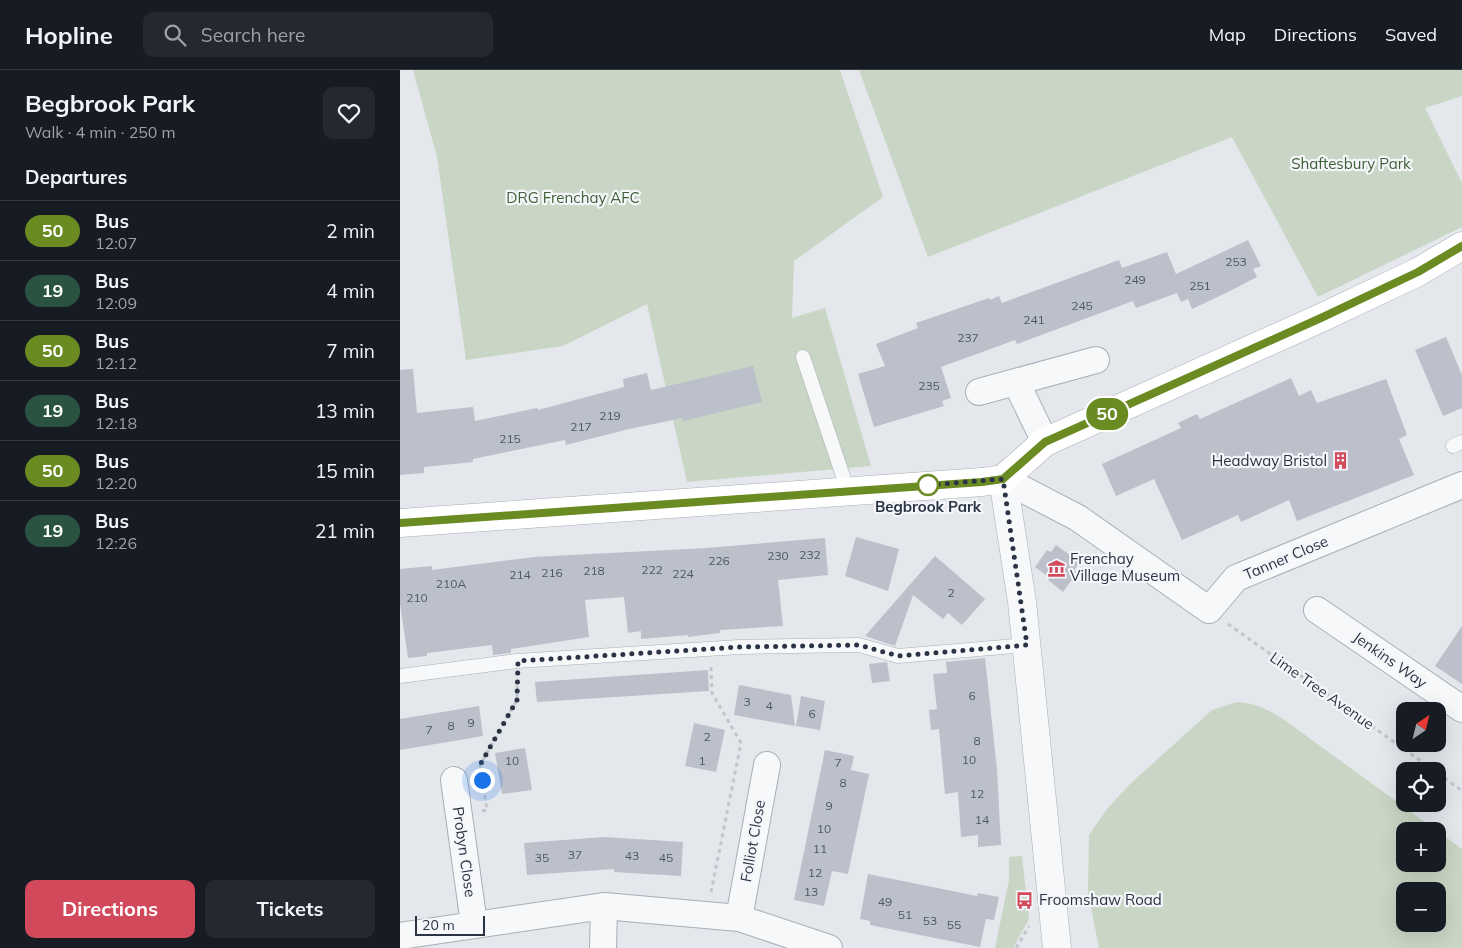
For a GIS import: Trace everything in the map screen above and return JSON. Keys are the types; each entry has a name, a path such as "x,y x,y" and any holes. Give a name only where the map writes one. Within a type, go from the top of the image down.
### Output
{"main road":[{"path":"400,523 1003,479 1045,442 1332,313 1418,272 1462,246"}],"street":[{"path":"979,392 1096,360"},
{"path":"1016,382 1045,442"},
{"path":"1003,479 1078,518 1209,610"},
{"path":"1003,479 1027,645 1057,948"},
{"name":"Tanner Close","path":"1209,610 1236,578 1462,485"},
{"name":"Jenkins Way","path":"1317,610 1462,709"},
{"name":"Folliot Close","path":"739,918 766,765"},
{"name":"Probyn Close","path":"454,780 474,924"},
{"path":"603,948 604,906"},
{"path":"400,936 604,906 739,918 829,948"}],"lane":[{"path":"803,357 848,491"},
{"path":"400,676 518,661 710,648 859,645 898,656 1027,645"}],"path":[{"name":"Lime Tree Avenue","path":"1209,610 1422,762"},
{"path":"706,915 741,744 712,693 710,648"},
{"path":"459,815 487,810 480,765 517,700 518,661"},
{"name":"Lime Tree Avenue","path":"1446,779 1462,791"}],"green space":[{"name":"DRG Frenchay AFC","path":"413,70 840,70 883,197 794,261 792,318 825,308 871,466 687,482 647,304 563,346 466,360 437,157"},
{"name":"Shaftesbury Park","path":"859,70 1462,70 1462,96 1425,108 1462,183 1462,227 1318,297 1232,137 928,257"},
{"path":"1237,702 1255,705 1272,712 1396,801 1396,812 1411,812 1425,822 1396,822 1396,872 1446,872 1446,838 1462,849 1462,948 1099,948 1088,892 1089,835 1107,809 1129,785 1212,710"},
{"path":"1022,856 1029,919 1013,948 995,948 1009,880 1009,857"}],"building":[{"path":"1248,240 1261,266 1253,269 1257,277 1228,292 1192,309 1188,299 1181,302 1177,293 1136,308 1133,301 1017,344 1015,340 941,367 951,398 942,401 944,406 874,427 858,374 885,366 876,344 918,328 916,323 989,298 990,300 999,296 1002,303 1119,260 1122,268 1167,252 1176,274"},
{"path":"1446,337 1462,375 1462,408 1443,416 1415,350"},
{"path":"753,366 762,402 683,421 683,418 629,429 566,445 565,440 473,459 473,462 424,467 424,473 400,475 400,370 413,369 417,413 473,407 475,421 537,408 538,410 624,387 623,379 647,373 651,390"},
{"path":"1291,378 1299,396 1311,390 1317,403 1386,379 1407,435 1399,439 1414,475 1297,521 1289,500 1241,522 1238,515 1182,540 1154,479 1116,496 1102,464 1181,428 1178,423 1197,414 1200,419"},
{"path":"856,537 899,549 888,591 845,576"},
{"path":"825,538 828,575 778,580 783,626 720,630 720,633 688,637 688,635 641,639 641,631 628,633 624,597 585,600 589,637 511,649 511,653 493,655 492,645 427,653 427,656 408,658 400,604 400,569 432,566 432,570 534,557 706,548"},
{"name":"Frenchay Village Museum","path":"1056,545 1080,562 1074,570 1077,573 1063,592 1048,580 1050,578 1035,567 1047,550 1051,552"},
{"path":"935,556 985,599 962,625 948,613 943,619 913,595 895,646 865,636"},
{"path":"1462,626 1462,684 1435,666"},
{"path":"985,658 997,769 1001,845 978,847 978,835 961,837 958,792 945,794 939,729 931,730 929,710 937,709 933,674 947,673 946,662"},
{"path":"887,662 890,681 872,683 869,664"},
{"path":"708,670 709,691 537,702 535,682"},
{"path":"739,685 791,695 795,726 734,715"},
{"path":"801,696 825,701 820,730 796,726"},
{"path":"479,706 483,736 400,750 400,719"},
{"path":"694,723 725,730 716,772 685,766"},
{"path":"525,748 532,790 502,794 495,753"},
{"path":"825,750 854,756 851,770 869,774 848,874 832,871 824,906 794,900"},
{"path":"604,837 683,842 681,876 614,872 614,869 527,875 524,843"},
{"path":"868,874 977,896 978,893 999,897 994,920 986,919 980,947 870,925 870,921 860,919"}],"bus line":[{"name":"50","path":"400,523 1003,479 1045,442 1323,317 1418,272 1462,246"}],"place":[{"name":"Headway Bristol","path":"1341,461"},
{"name":"Begbrook Park","path":"928,485"},
{"name":"Frenchay Village Museum","path":"1056,568"},
{"name":"Froomshaw Road","path":"1025,900"}],"route":[{"path":"482,780 480,765 517,700 518,661 740,647 859,645 898,656 1027,645 1003,479 928,485"}]}
